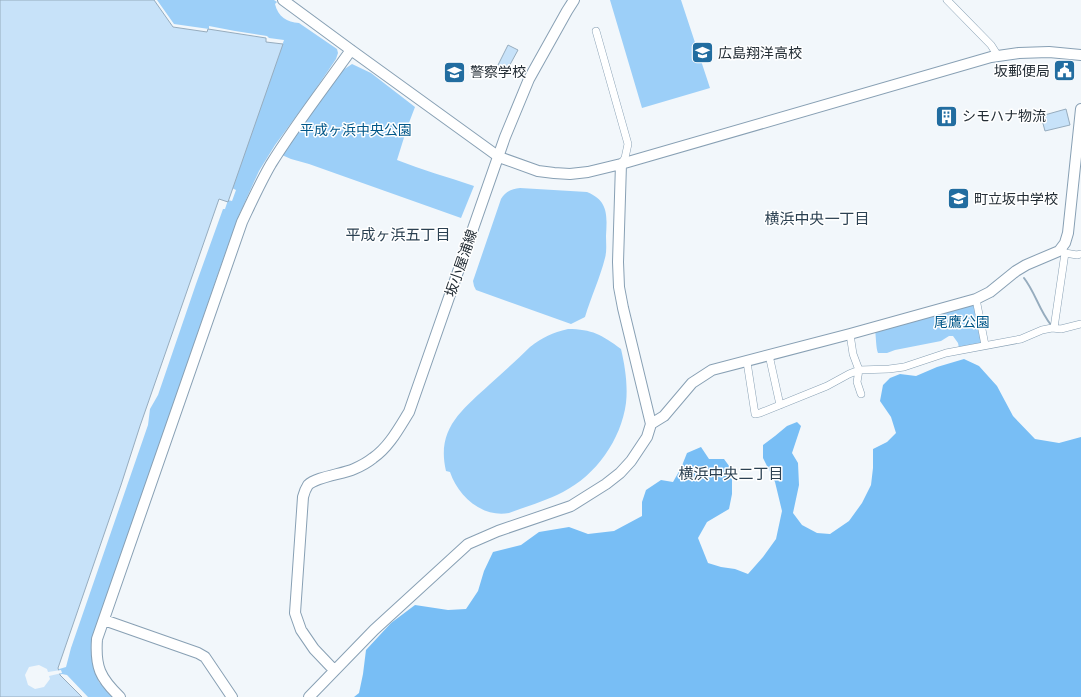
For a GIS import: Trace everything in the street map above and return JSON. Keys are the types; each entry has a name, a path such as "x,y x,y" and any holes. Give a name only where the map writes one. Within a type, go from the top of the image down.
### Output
{"street":[{"path":"283,0 350,50 499,156 538,171 554,173 570,174 588,172 620,164 957,66 998,56 1019,53 1049,52 1081,55"},
{"name":"坂小屋浦線","path":"334,670 314,649 301,630 295,613 302,496 308,485 320,478 355,469 373,458 383,450 394,436 409,412 499,156 504,137 529,79 574,0"},
{"path":"947,0 991,45 998,56"},
{"path":"309,697 374,630 468,544 498,531 571,506 606,484 620,473 631,461 648,436 651,424 619,287 618,262 620,164 625,158 628,144 596,31"},
{"path":"120,697 103,678 97,664 97,639 242,222 259,185 281,149 350,50"},
{"path":"1054,328 1063,250 1068,233 1081,109"},
{"path":"651,424 664,416 692,383 712,370 747,362 976,300 990,292 1016,271 1026,265 1063,250 1077,255 1081,254"},
{"path":"976,300 985,345"},
{"path":"747,362 755,414 827,386 859,370 904,367 946,353 1020,339 1042,330 1054,328 1061,329 1081,324"},
{"path":"850,334 853,354 859,370 857,382 861,394"},
{"path":"769,355 780,405"},
{"path":"104,620 198,653 205,657 232,697"}],"green space":[{"path":"157,0 274,0 277,2 275,4 276,9 284,18 299,23 337,49 338,53 336,59 275,145 259,171 239,215 94,635 91,650 93,665 99,682 112,697 88,697 67,675 62,674 50,677 49,672 66,667 71,648 148,425 150,409 158,395 223,209 225,209 228,200 232,201 236,190 232,188 284,40 209,26 209,29 174,24"},
{"path":"610,0 681,0 710,88 642,108"},
{"name":"平成ヶ浜中央公園","path":"352,64 371,73 415,107 397,160 474,186 461,218 282,155 337,74"},
{"path":"520,188 587,192 599,200 605,210 607,222 606,255 585,317 571,324 476,290 474,286 473,281 501,199 504,194 509,191"},
{"name":"尾鷹公園","path":"974,302 982,344 959,348 958,343 953,336 949,336 941,341 887,353 878,353 875,330"},
{"path":"568,329 584,330 596,334 621,349 626,376 626,403 619,430 613,443 596,466 586,476 575,485 557,495 509,513 499,514 481,509 465,497 454,481 450,472 446,471 444,456 448,432 461,412 469,403 530,347 548,336"}],"shaded area":[{"path":"0,0 154,0 173,27 207,32 208,29 266,38 266,42 283,44 228,202 219,199 58,668 60,675 82,697 0,697"},
{"path":"508,45 518,50 506,72 497,67"},
{"path":"1066,109 1070,125 1045,131 1041,116"},
{"path":"964,359 979,366 997,386 1013,416 1035,439 1059,443 1081,437 1081,697 354,697 359,693 366,650 391,623 415,605 448,610 466,609 478,591 484,571 493,552 521,545 539,532 569,527 588,534 614,531 642,516 642,502 646,490 661,480 673,482 687,453 701,447 709,459 724,459 732,470 732,494 729,509 707,522 698,538 708,563 735,569 748,574 776,539 782,511 775,482 763,458 763,445 787,426 797,422 801,426 792,453 798,463 799,485 793,513 802,525 817,533 830,534 849,521 862,503 871,485 873,449 887,442 896,433 891,417 880,401 883,385 890,378 900,374 916,376 937,367"}],"pier":[{"path":"39,665 47,669 48,672 61,670 62,673 49,676 50,679 44,687 35,689 28,685 25,675 29,667"}],"waterway":[{"path":"1024,278 1051,325"}],"place":[{"name":"広島翔洋高校","path":"703,53"},
{"name":"坂郵便局","path":"1065,71"},
{"name":"警察学校","path":"455,72"},
{"name":"シモハナ物流","path":"946,116"},
{"name":"町立坂中学校","path":"959,199"}],"district":[{"name":"横浜中央一丁目","path":"817,219"},
{"name":"平成ヶ浜五丁目","path":"398,235"},
{"name":"横浜中央二丁目","path":"731,474"}]}
